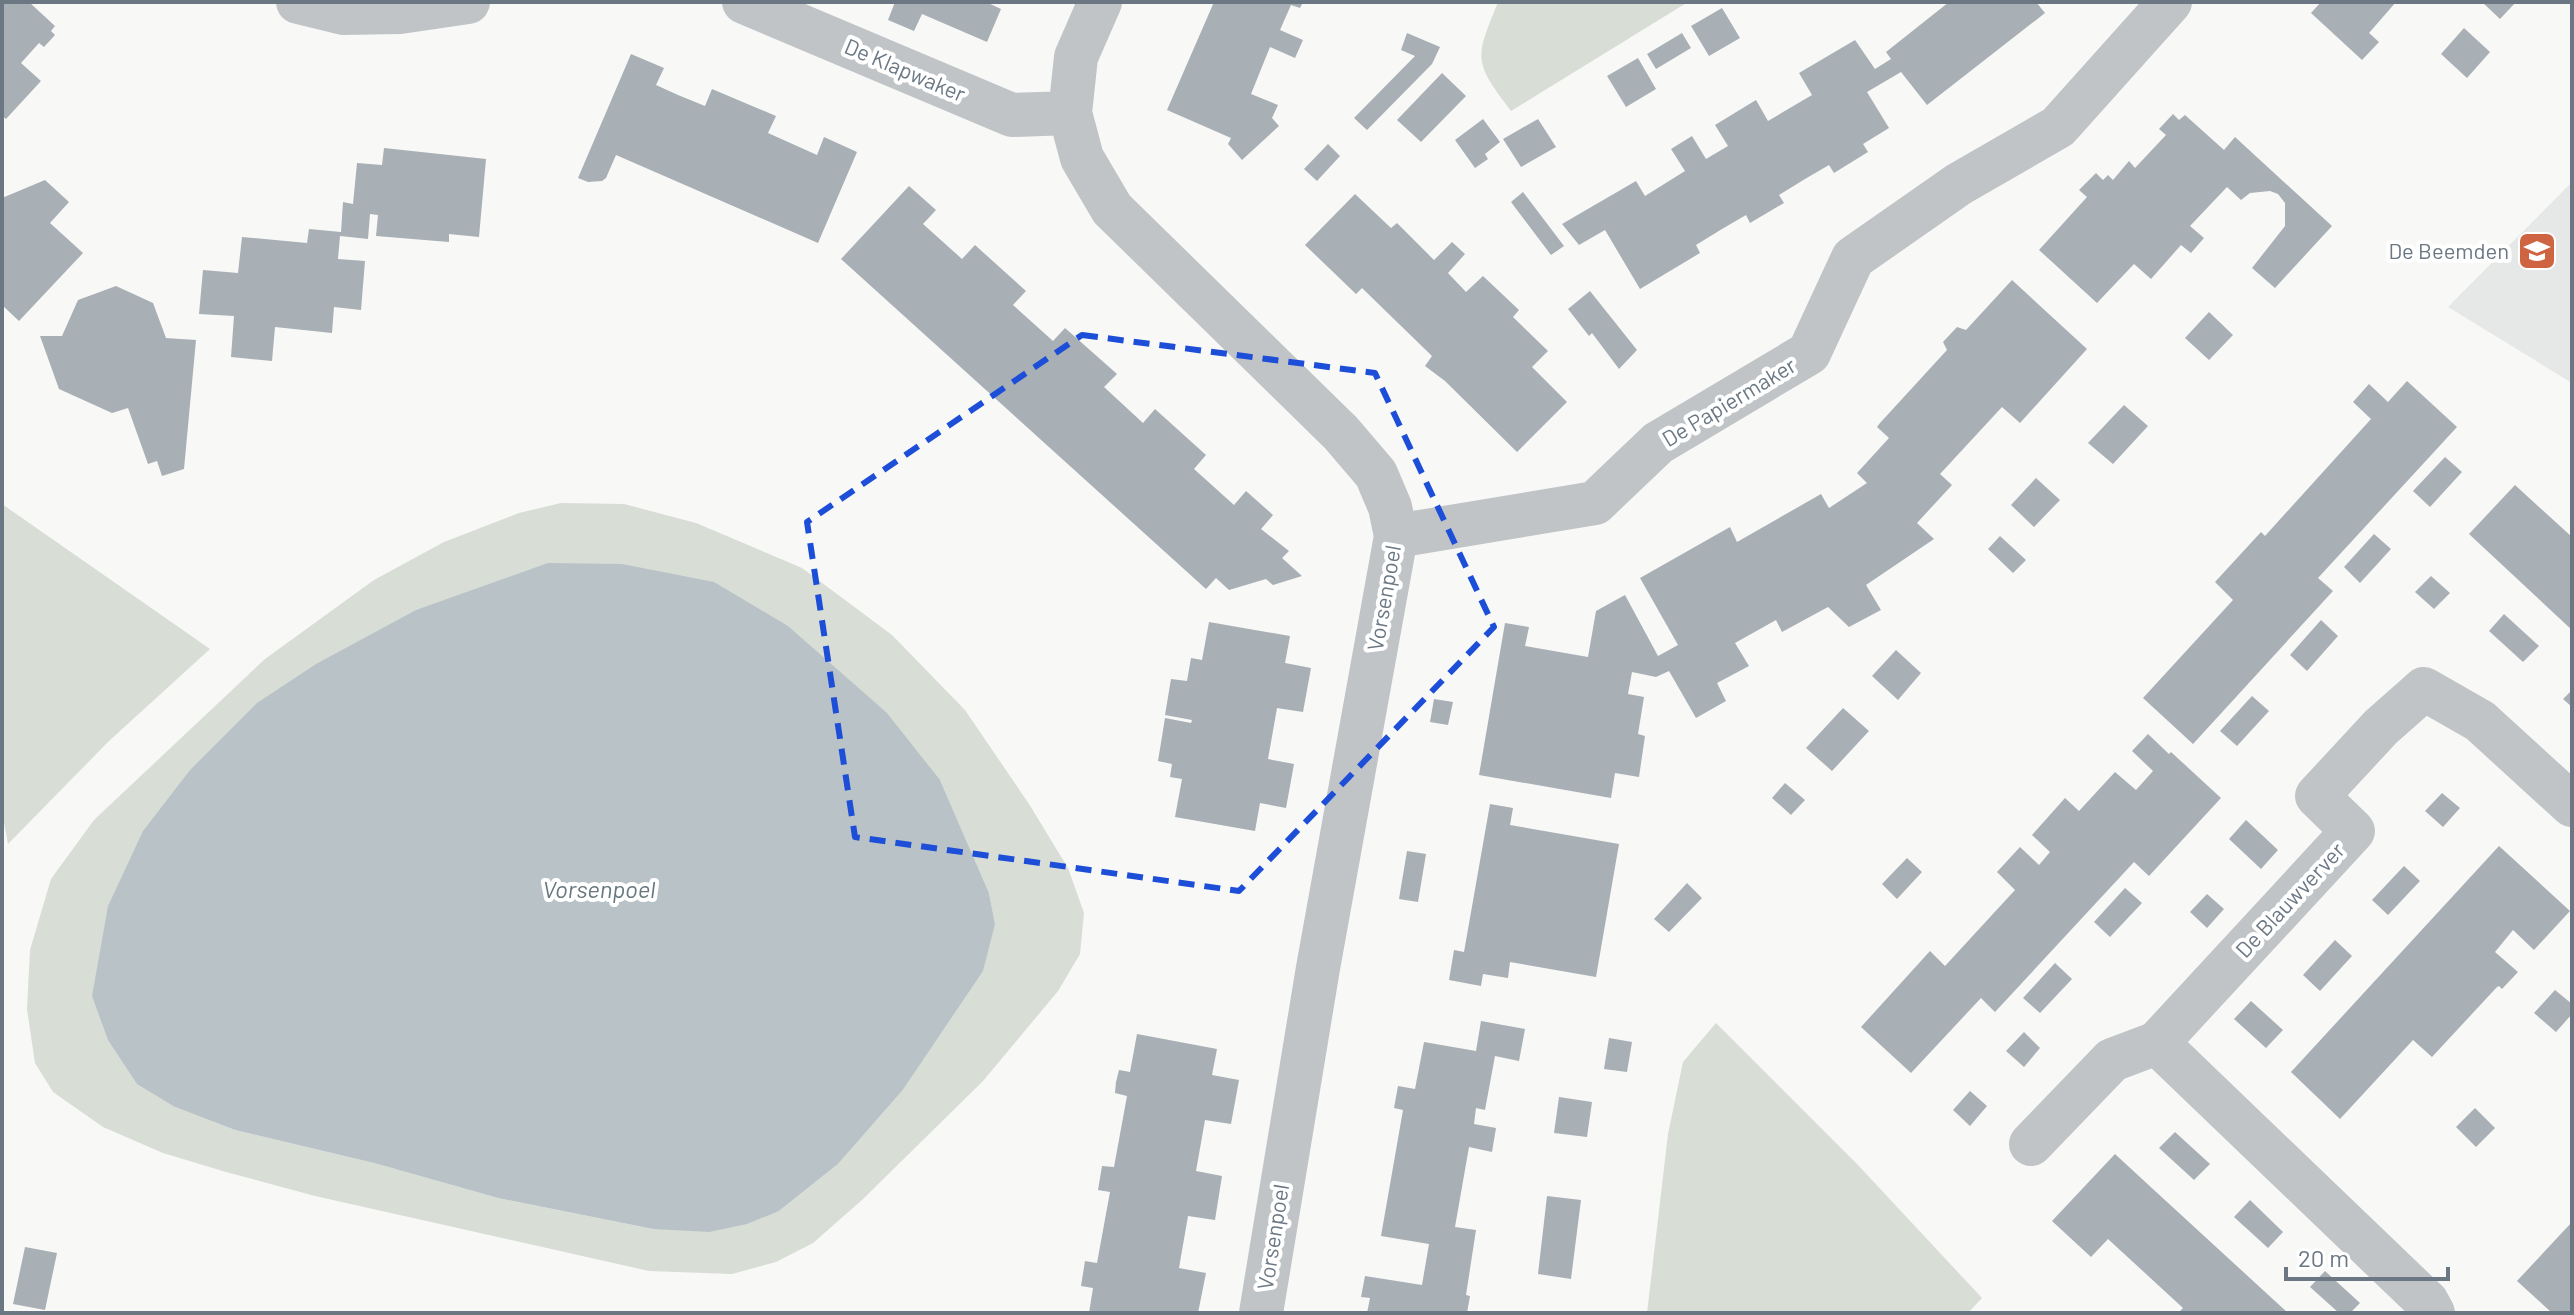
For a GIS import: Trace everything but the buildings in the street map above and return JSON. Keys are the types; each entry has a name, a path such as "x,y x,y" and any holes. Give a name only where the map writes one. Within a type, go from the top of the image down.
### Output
{"street":[{"path":"298,2 343,13 400,12 468,2"},
{"name":"De Klapwaker","path":"744,2 1012,115 1070,113"},
{"name":"Vorsenpoel","path":"1100,2 1076,57 1070,113 1082,158 1112,209 1341,433 1376,474 1390,507 1396,536 1321,953 1261,1313"},
{"name":"De Papiermaker","path":"1396,536 1595,503 1658,443 1809,353 1853,258 1959,184 2058,127 2170,2"},
{"name":"De Blauwverver","path":"2031,1144 2112,1060 2157,1043 2353,831 2317,796 2381,727 2424,689 2480,721 2572,805"},
{"path":"2157,1043 2427,1302 2433,1313"}],"highlighted area":[{"path":"1082,335 1375,373 1494,627 1239,891 855,837 807,522"}],"shaded area":[{"path":"1498,2 1688,2 1511,111 1490,81 1482,59 1485,36"},
{"name":"De Beemden","path":"2572,182 2572,383 2448,307"},
{"path":"561,503 624,504 696,523 802,568 892,635 965,710 1068,868 1084,913 1080,954 1058,991 983,1081 862,1200 813,1243 776,1262 732,1274 649,1271 315,1196 163,1153 103,1127 53,1092 35,1063 27,1009 30,950 51,879 94,820 265,659 374,580 444,542 519,513","holes":["940,780 989,893 995,924 902,1091 838,1164 779,1211 653,1229 498,1198 374,1163 235,1130 175,1107"]},
{"path":"2,504 210,649 109,741 8,844 2,812"},
{"path":"1716,1023 1857,1164 1982,1298 1968,1313 1647,1313 1668,1134 1683,1062"}],"water":[{"name":"Vorsenpoel","path":"548,563 622,564 714,582 788,626 887,713 940,780 989,893 995,924 983,971 902,1091 838,1164 779,1211 747,1224 709,1232 653,1229 498,1198 374,1163 235,1130 175,1107 137,1084 108,1040 92,996 108,906 143,831 190,770 257,703 316,664 416,610"}],"place":[{"name":"De Beemden","path":"2537,251"}]}
